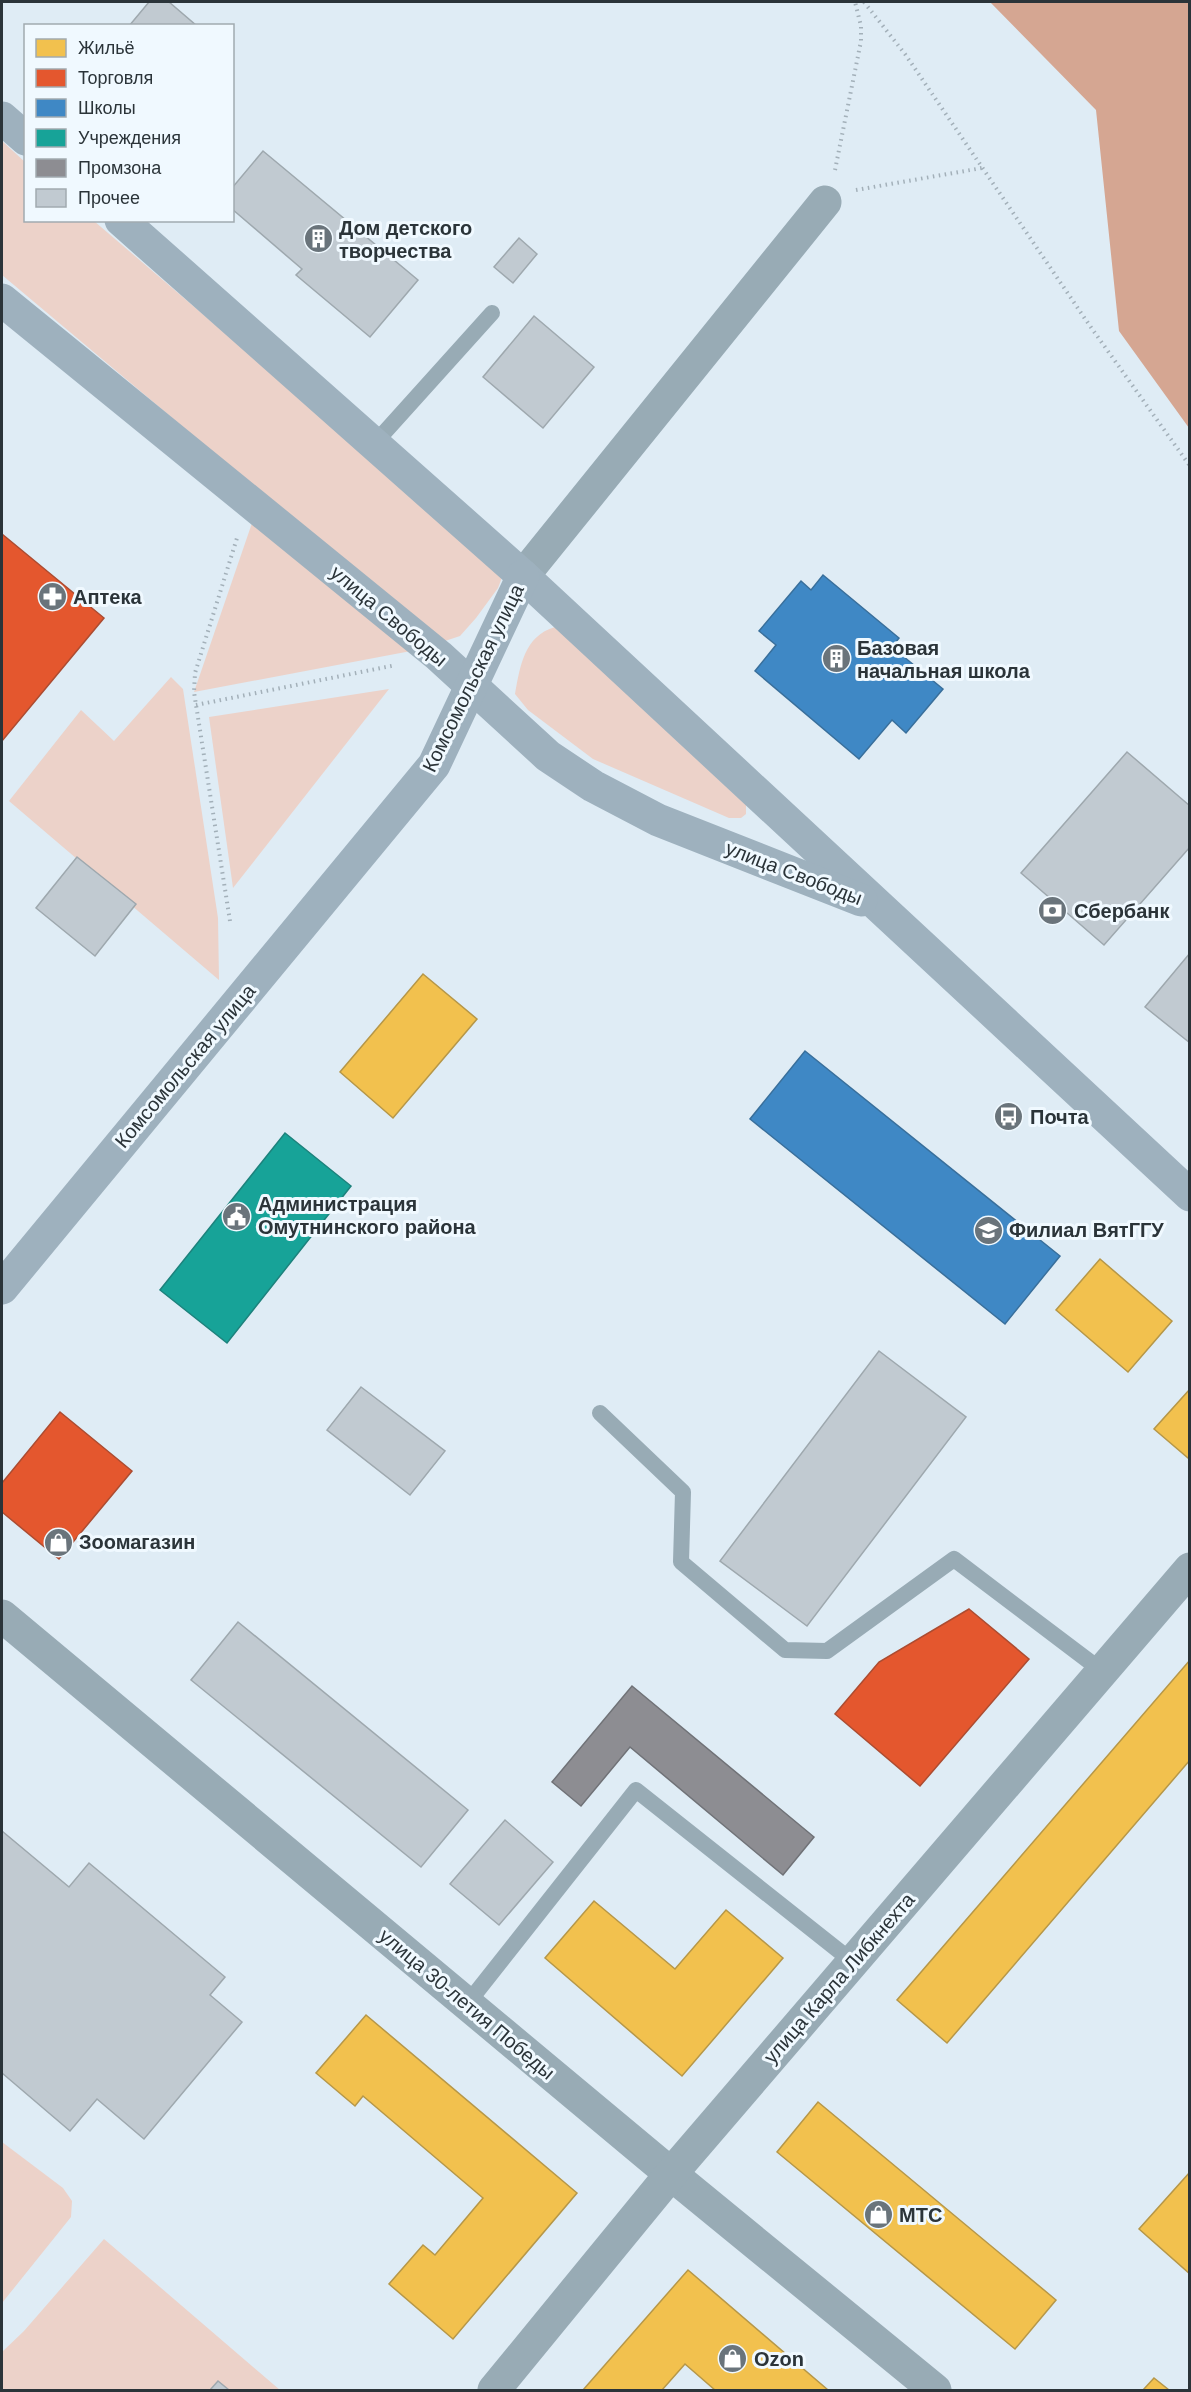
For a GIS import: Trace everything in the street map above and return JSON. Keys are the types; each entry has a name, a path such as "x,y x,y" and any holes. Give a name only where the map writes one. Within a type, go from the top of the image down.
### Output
{"main road":[{"path":"2,118 24,136"},
{"name":"улица Свободы","path":"123,222 524,576 874,904 1190,1195"},
{"name":"улица Свободы","path":"2,300 439,656 548,756 593,786 658,820 874,904"},
{"name":"Комсомольская улица","path":"2,1288 434,765 524,576"}],"street":[{"name":"Комсомольская улица","path":"524,576 825,202"},
{"name":"улица Карла Либкнехта","path":"494,2391 671,2174 1190,1569"},
{"name":"улица 30-летия Победы","path":"2,1616 935,2391"}],"lane":[{"path":"374,444 492,313"},
{"path":"600,1413 683,1492 681,1562 785,1650 827,1651 954,1559 1102,1671"},
{"path":"467,2004 636,1790 853,1962"}],"path":[{"path":"825,202 831,190 861,41 861,26 855,2"},
{"path":"864,2 905,54 1090,326 1190,466"},
{"path":"825,202 838,195 863,189 982,168"},
{"path":"230,921 196,705 195,673 237,537"},
{"path":"196,705 439,656"}],"shaded area":[{"path":"990,2 1189,2 1189,428 1119,331 1096,110"},
{"path":"2,141 24,161 24,222 95,222 504,572 498,588 460,636 445,641 431,635 2,275"},
{"path":"252,523 411,651 194,692"},
{"path":"555,627 746,805 746,814 741,818 729,818 593,759 528,710 515,694 522,663 536,637"},
{"path":"171,677 183,689 218,918 219,980 9,801 81,710 114,741"},
{"path":"389,689 233,888 209,717"},
{"path":"2,2142 63,2188 72,2201 71,2217 2,2303"},
{"path":"104,2239 280,2390 2,2390 2,2352 24,2331"}],"building: Жильё":[{"path":"423,974 477,1019 393,1118 340,1072"},
{"path":"1100,1259 1172,1321 1128,1372 1056,1310"},
{"path":"1190,1389 1190,1456 1188,1458 1154,1429"},
{"path":"1190,1660 1190,1760 947,2043 897,2000"},
{"path":"594,1901 675,1969 726,1910 783,1958 682,2076 545,1958"},
{"path":"366,2015 577,2193 453,2339 389,2284 423,2245 435,2255 483,2198 363,2096 355,2106 316,2073"},
{"path":"818,2102 1056,2300 1015,2349 777,2152"},
{"path":"1190,2172 1190,2274 1139,2229"},
{"path":"688,2270 828,2390 715,2390 685,2364 662,2390 583,2390"},
{"path":"1154,2378 1169,2390 1143,2390"}],"building: Торговля":[{"path":"2,534 104,618 2,741"},
{"path":"60,1412 132,1471 59,1559 2,1512 2,1483"},
{"path":"969,1609 1029,1659 920,1786 835,1714 879,1662"}],"building: Школы":[{"name":"Базовая начальная школа","path":"823,575 899,638 892,647 943,689 906,733 892,720 859,759 755,671 776,645 759,631 801,581 811,590"},
{"path":"805,1051 1060,1256 1005,1324 750,1119"}],"building: Учреждения":[{"path":"285,1133 351,1186 227,1343 160,1290"}],"building: Промзона":[{"path":"632,1686 814,1837 783,1875 630,1747 581,1806 552,1782"}],"building: Прочее":[{"path":"149,2 169,2 195,24 131,24"},
{"name":"Дом детского творчества","path":"263,151 418,280 370,337 296,275 302,269 234,211 234,186"},
{"path":"519,238 537,254 513,283 494,267"},
{"path":"534,316 594,367 543,428 483,377"},
{"path":"1127,752 1190,806 1190,847 1104,945 1021,873"},
{"path":"77,857 136,904 95,956 36,908"},
{"path":"1190,953 1190,1043 1145,1007"},
{"path":"879,1351 966,1417 807,1626 720,1561"},
{"path":"361,1387 445,1451 410,1495 327,1430"},
{"path":"238,1622 468,1810 421,1867 191,1680"},
{"path":"505,1820 553,1862 499,1925 450,1884"},
{"path":"2,1831 69,1887 89,1863 225,1977 210,1995 242,2022 144,2139 97,2099 70,2131 2,2073"},
{"path":"218,2381 229,2390 210,2390"}],"place":[{"name":"Дом детского творчества","path":"318,239"},
{"name":"Аптека","path":"52,597"},
{"name":"Базовая начальная школа","path":"836,659"},
{"name":"Сбербанк","path":"1053,911"},
{"name":"Почта","path":"1009,1117"},
{"name":"Администрация Омутнинского района","path":"237,1216"},
{"name":"Филиал ВятГГУ","path":"988,1230"},
{"name":"Зоомагазин","path":"58,1542"},
{"name":"МТС","path":"878,2215"},
{"name":"Ozon","path":"733,2359"}]}
